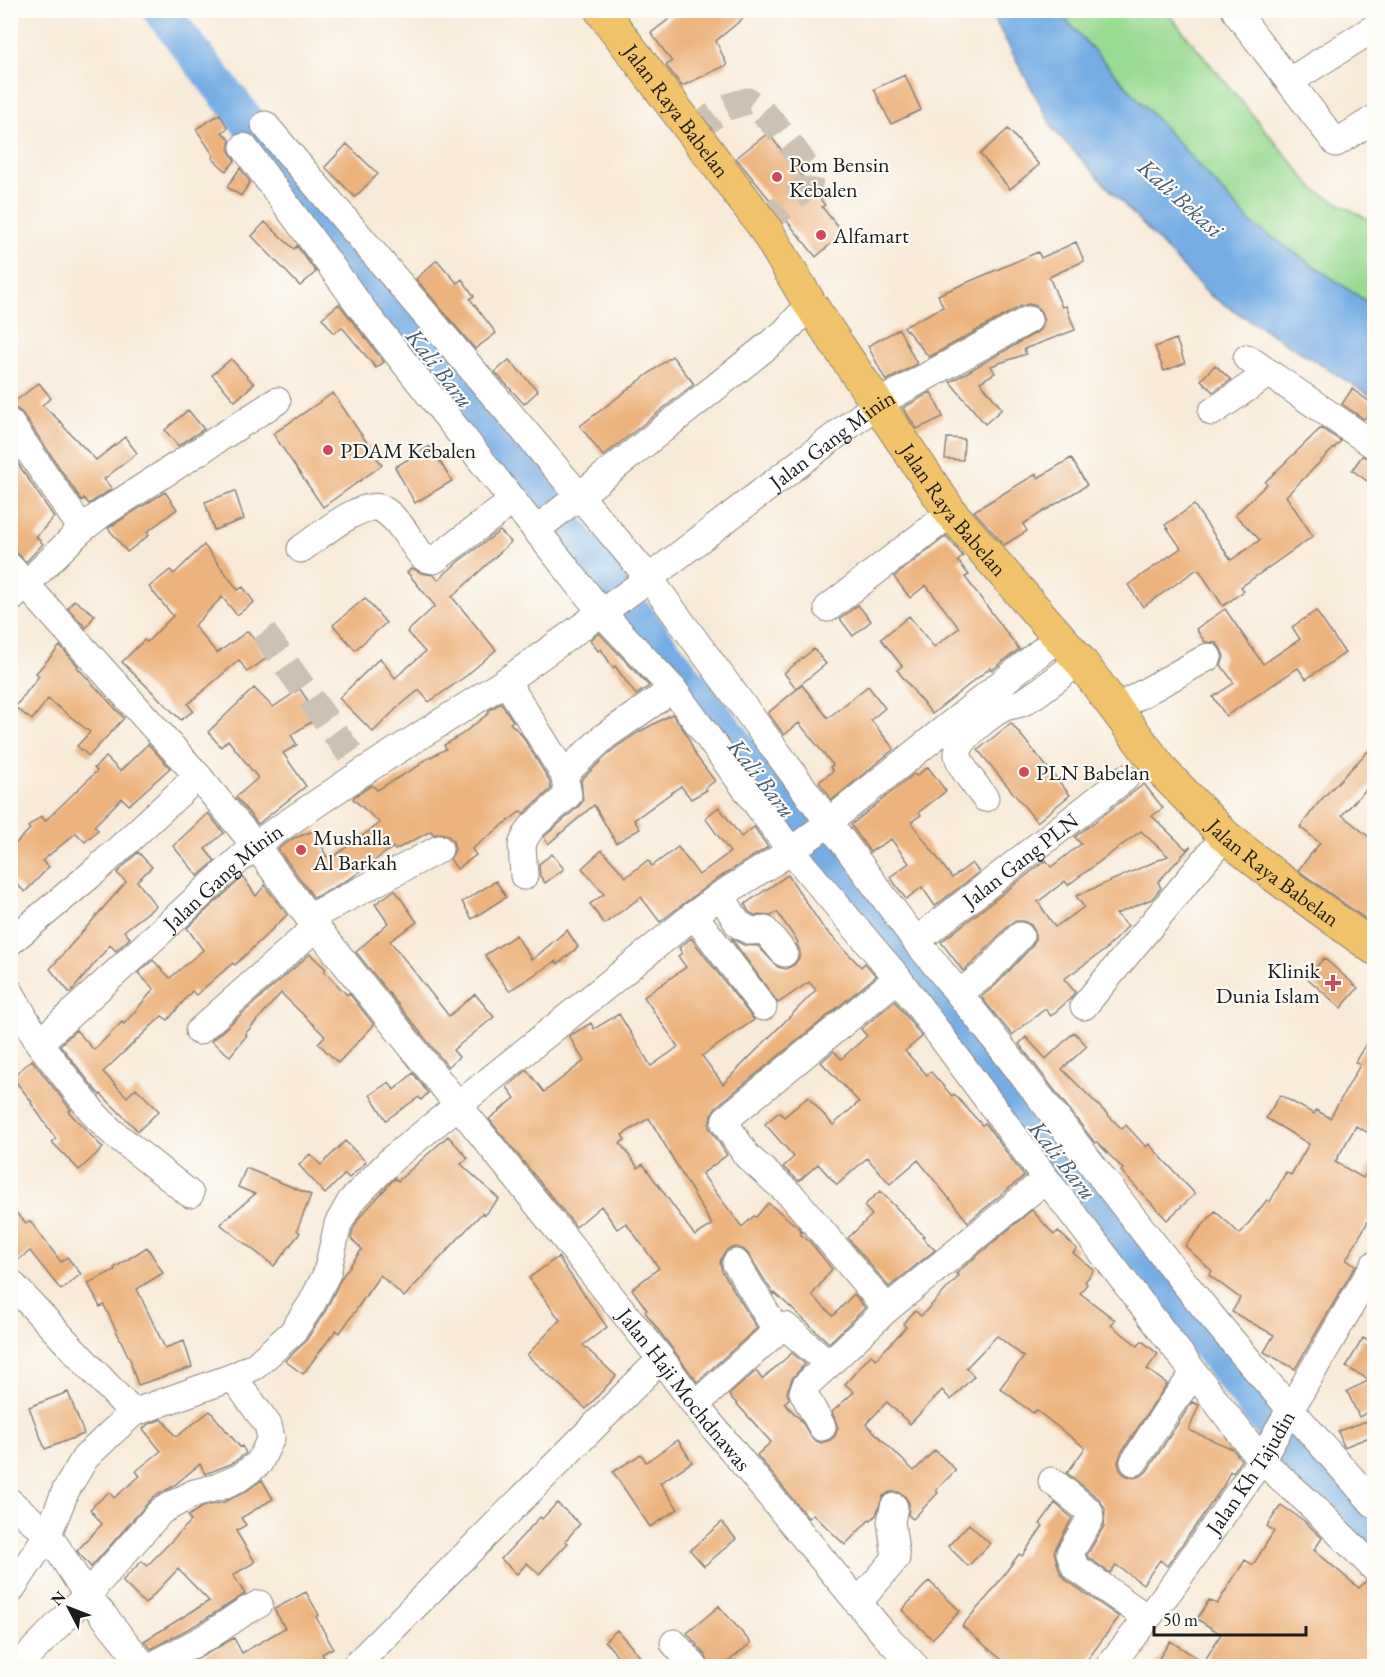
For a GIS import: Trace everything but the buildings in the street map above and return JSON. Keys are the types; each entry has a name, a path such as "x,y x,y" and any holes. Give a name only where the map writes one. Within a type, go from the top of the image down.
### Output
{"main road":[{"name":"Jalan Raya Babelan","path":"601,10 763,225 810,304 951,513 1080,661 1163,772 1225,836 1275,876 1374,948"}],"street":[{"path":"1238,10 1236,12 1336,143 1374,119"},
{"path":"1290,81 1374,28"},
{"path":"265,125 644,581 770,740 810,836 898,978 1194,1374 1374,1504"},
{"path":"244,147 363,310 513,501 542,525 673,689 810,836 916,941 959,993 1207,1311 1276,1435 1309,1503 1374,1568"},
{"path":"542,525 785,332 810,304"},
{"name":"Jalan Gang Minin","path":"39,1043 255,845 363,772 506,681 608,609 877,404 1028,320"},
{"path":"1212,412 1258,365 1374,445"},
{"path":"15,584 100,515 277,401"},
{"path":"10,423 82,529"},
{"path":"302,549 357,512 372,506 379,507 388,513 421,555 434,560 513,501"},
{"path":"828,608 951,513"},
{"name":"Jalan Haji Mochdnawas","path":"15,584 198,776 255,845 312,923 661,1359 695,1405 884,1634 915,1666"},
{"path":"10,1591 48,1534 66,1490 86,1458 134,1413 233,1377 255,1366 292,1333 327,1273 338,1224 351,1201 393,1158 693,915 810,836 1059,637"},
{"path":"1115,709 1208,657"},
{"path":"985,798 965,771 958,754 958,746 993,714 1006,706 1022,702 1080,661"},
{"path":"506,681 564,774 568,795 532,827 522,845 524,876"},
{"path":"564,774 605,735 673,689"},
{"path":"10,942 94,872 198,776"},
{"name":"Jalan Gang PLN","path":"916,941 1125,778"},
{"path":"1084,1006 1225,836"},
{"path":"199,1031 312,923 439,849"},
{"path":"721,895 738,924 751,931 765,930 784,952"},
{"path":"693,915 763,1007"},
{"path":"959,993 985,974 1020,936"},
{"path":"887,1309 793,1197 747,1156 727,1127 725,1120 898,978"},
{"path":"10,992 39,1043 95,1115 111,1132 189,1194"},
{"path":"822,1427 803,1392 806,1385 887,1309 1046,1179"},
{"path":"736,1263 777,1331"},
{"name":"Jalan Kh Tajudin","path":"1109,1666 1148,1618 1276,1435 1373,1271"},
{"path":"10,1282 134,1413"},
{"path":"695,1405 785,1326 829,1364"},
{"path":"355,1666 661,1359"},
{"path":"1134,1462 1170,1406 1194,1374"},
{"path":"18,1666 87,1596 161,1511 194,1493 218,1488 239,1478 259,1463 271,1438 268,1425 233,1377"},
{"path":"1052,1481 1089,1510 1091,1515 1070,1553 1075,1567 1148,1618"},
{"path":"10,1502 48,1534 87,1596 144,1666"},
{"path":"858,1603 896,1558 891,1521 894,1507"},
{"path":"152,1666 207,1637 259,1604"},
{"path":"674,1643 694,1666"}],"green space":[{"path":"1058,11 1166,11 1315,190 1374,223 1374,307 1251,223"}],"water":[{"name":"Kali Bekasi","path":"990,11 1058,11 1251,223 1374,307 1374,398 1209,295 1054,130"}],"waterway":[{"name":"Kali Baru","path":"160,10 1302,1465 1374,1537"}],"tunnel":[{"path":"693,131 724,108 747,101 764,114 791,145 811,175 809,184 763,225"},
{"path":"263,632 363,772"}],"place":[{"name":"Pom Bensin Kebalen","path":"777,177"},
{"name":"Alfamart","path":"821,235"},
{"name":"PDAM Kebalen","path":"328,450"},
{"name":"PLN Babelan","path":"1024,772"},
{"name":"Mushalla Al Barkah","path":"301,850"},
{"name":"Klinik Dunia Islam","path":"1333,983"}]}
